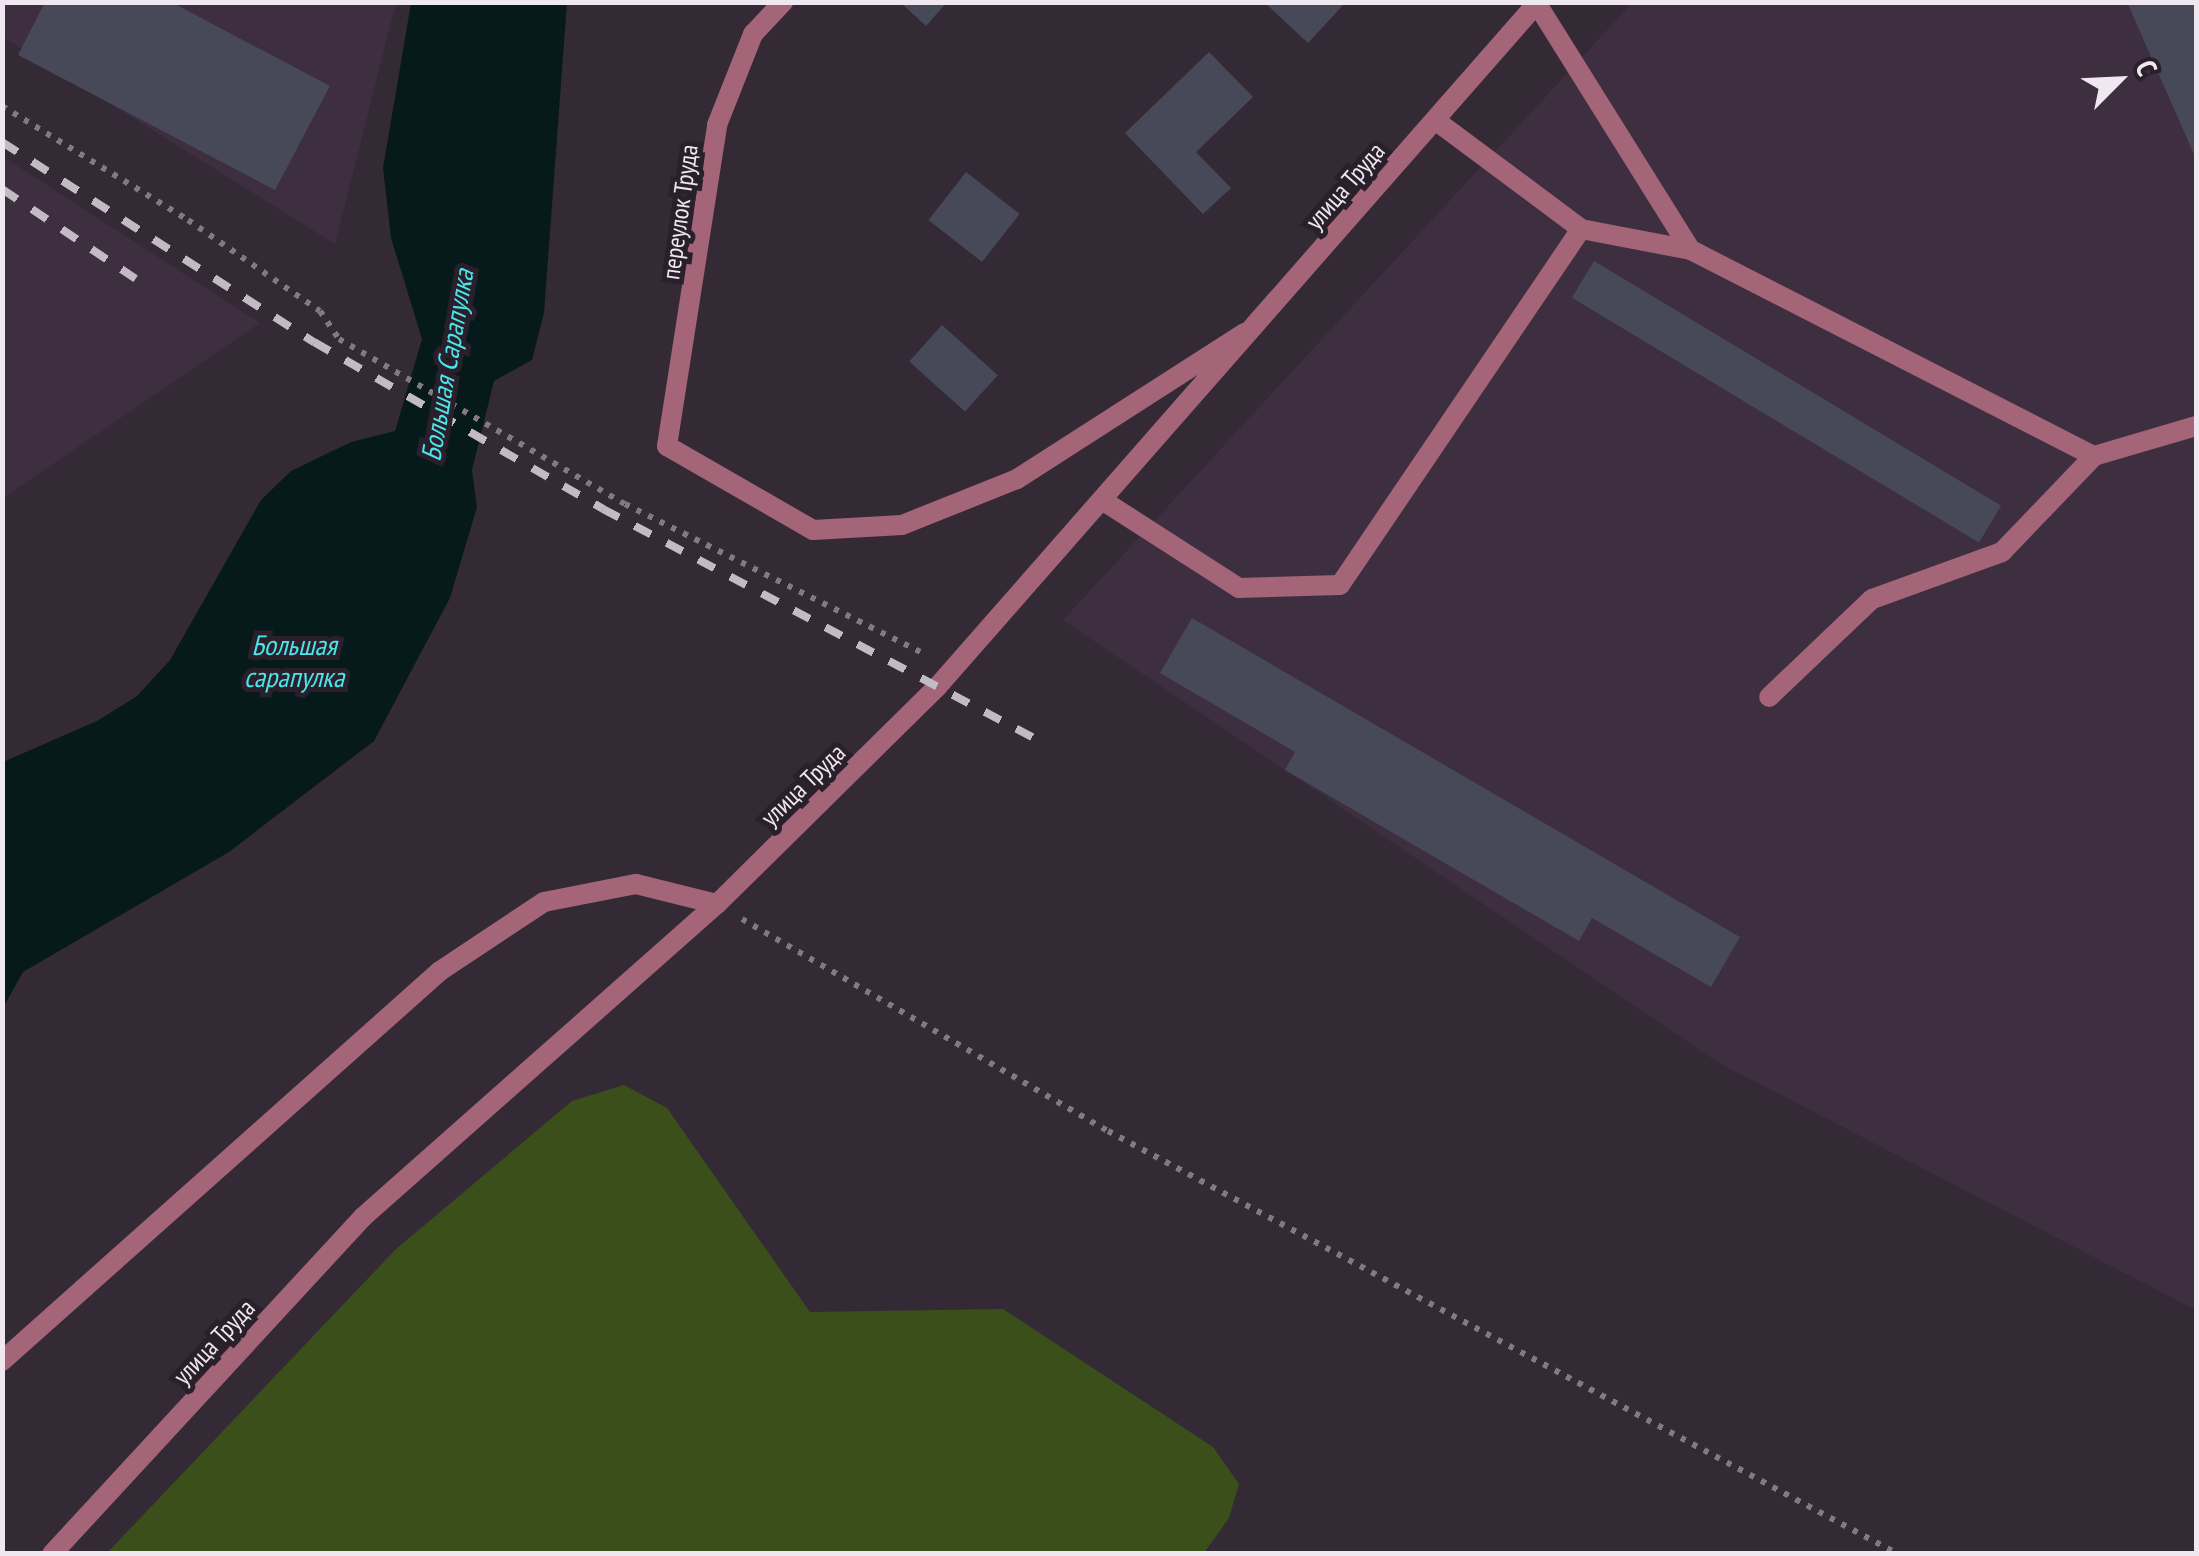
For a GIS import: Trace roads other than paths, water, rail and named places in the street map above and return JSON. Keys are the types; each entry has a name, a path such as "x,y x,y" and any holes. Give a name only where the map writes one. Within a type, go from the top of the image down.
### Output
{"street":[{"name":"переулок Труда","path":"783,2 753,34 717,125 668,446 813,530 902,525 1018,479 1254,326"},
{"name":"улица Труда","path":"52,1554 363,1218 717,904 954,669 1538,3"},
{"path":"1538,3 1691,250"},
{"path":"1435,120 1581,229 1691,250 2094,456"},
{"path":"1102,500 1240,588 1340,585 1581,229"},
{"path":"1769,697 1872,599 2002,552 2094,456 2196,426"},
{"path":"2,1360 440,970 544,902 636,884 717,904"}],"water":[{"name":"Большая сарапулка","path":"411,3 567,3 544,313 532,360 494,381 472,470 477,507 450,598 374,741 229,852 23,972 3,1008 3,762 97,721 137,696 170,660 261,500 291,471 351,442 395,431 422,339 391,238 383,168"}],"railway":[{"path":"2,142 314,342 603,509 1047,745"},
{"path":"2,189 136,279"}],"water label":[{"name":"Большая Сарапулка","path":"447,365"}]}
